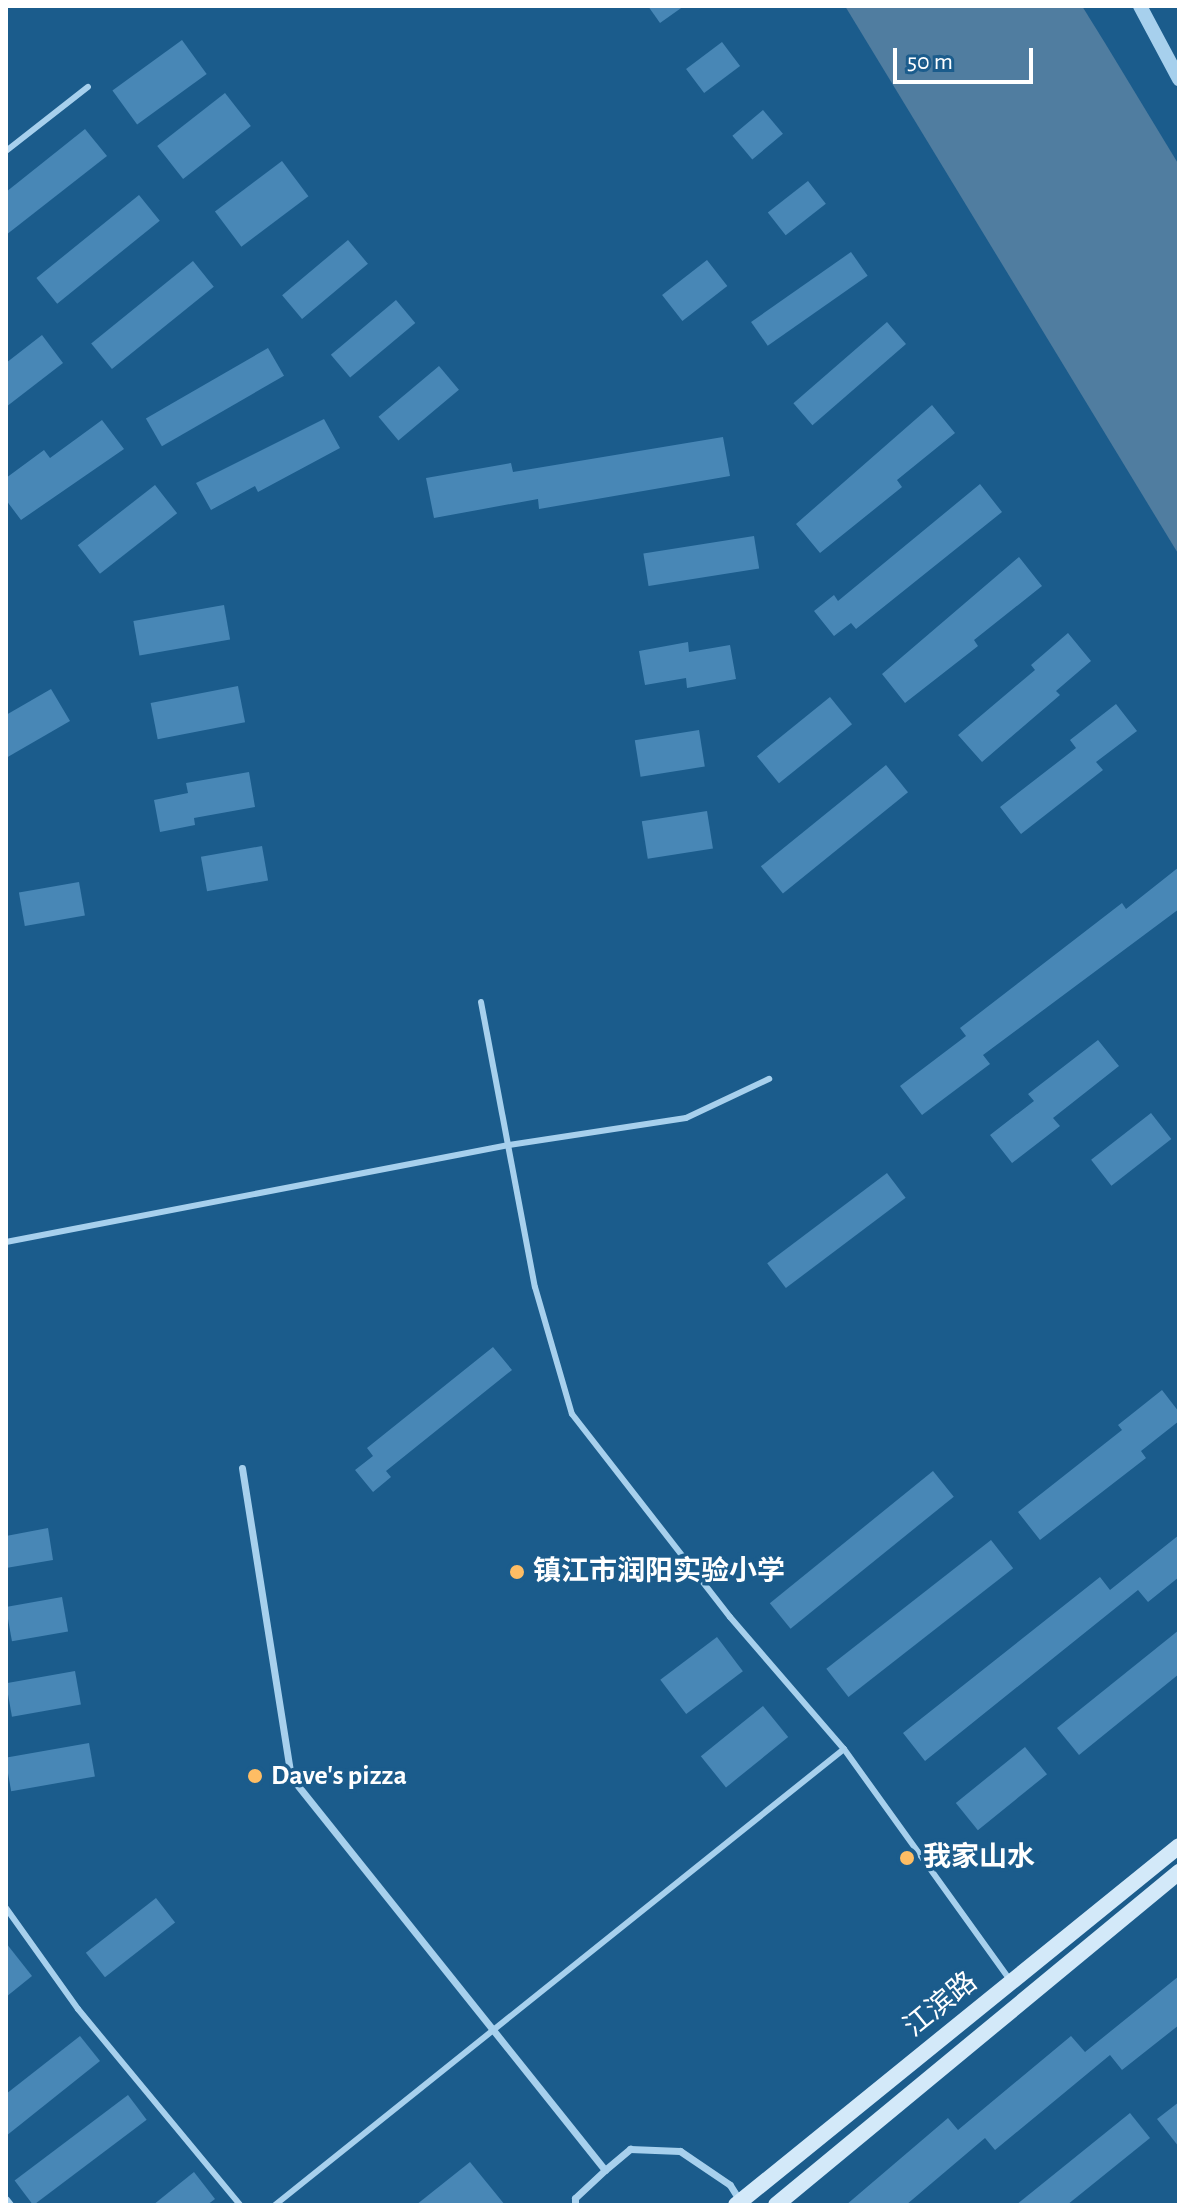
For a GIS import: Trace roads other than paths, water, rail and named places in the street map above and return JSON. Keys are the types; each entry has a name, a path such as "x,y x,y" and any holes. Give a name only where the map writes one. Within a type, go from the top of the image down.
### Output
{"main road":[{"name":"江滨路","path":"738,2203 1179,1846"},
{"name":"江滨路","path":"776,2205 1179,1872"}],"street":[{"path":"1140,6 1179,79"},
{"path":"242,1468 291,1777 605,2170"},
{"path":"575,2205 575,2198 630,2149 680,2151 730,2185 738,2203"}],"lane":[{"path":"6,151 88,87"},
{"path":"481,1002 535,1287 572,1414 730,1617 844,1749 1011,1981"},
{"path":"6,1242 509,1145 686,1118 769,1079"},
{"path":"275,2205 844,1749"},
{"path":"6,1908 78,2009 240,2205"}],"water":[{"path":"845,6 1082,6 1105,43 1179,165 1179,555"}],"place":[{"name":"镇江市润阳实验小学","path":"517,1572"},
{"name":"Dave's pizza","path":"255,1776"},
{"name":"我家山水","path":"907,1858"}]}
